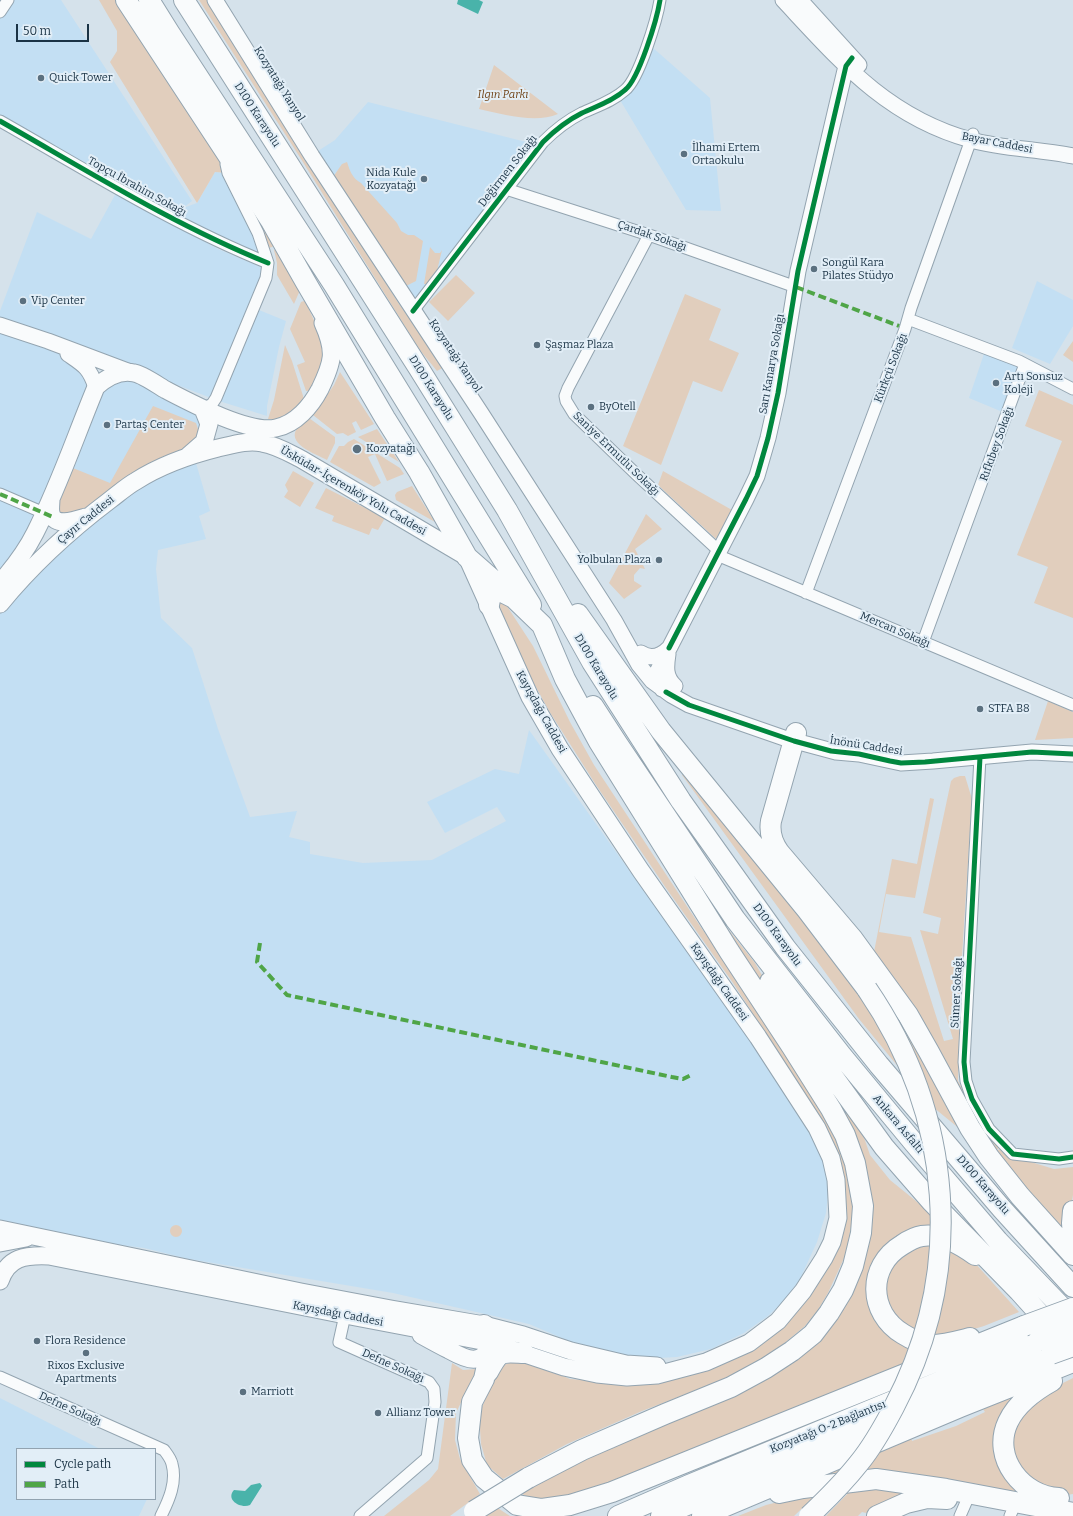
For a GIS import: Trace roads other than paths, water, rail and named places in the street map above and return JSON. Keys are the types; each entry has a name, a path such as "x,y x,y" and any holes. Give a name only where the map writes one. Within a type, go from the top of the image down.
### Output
{"highway":[{"path":"126,0 271,221 385,418 419,472 467,557 542,625 565,679 599,742 729,951 792,1047 845,1135 855,1163 862,1206 861,1233 853,1266 843,1290 829,1313 813,1334 792,1351 766,1368 731,1387 582,1450 528,1478 471,1513"},
{"path":"145,0 169,32"},
{"name":"D100 Karayolu","path":"149,0 334,285 542,625 617,744 735,919"},
{"name":"D100 Karayolu","path":"184,0 418,367 507,510 592,662 681,801 784,947 878,1065 1002,1209 1073,1287"},
{"path":"507,510 603,651 661,731 807,910 884,1012 903,1049 918,1088 931,1132 940,1188 940,1260 928,1322 908,1381 883,1428 859,1463 831,1496 809,1516"},
{"path":"489,606 491,594 500,592 515,599"},
{"path":"795,737 771,821 773,843 852,938 908,1015 970,1128 989,1157 1020,1196 1073,1255"},
{"path":"735,919 776,992 816,1053 884,1147 931,1201 1019,1291 1073,1350"},
{"name":"Ankara Asfaltı","path":"735,919 842,1056 914,1143 998,1241 1073,1318"},
{"path":"878,1065 1020,1196"},
{"path":"1073,1212 1073,1237"},
{"path":"1019,1291 962,1246 939,1237 922,1236 908,1241 894,1250 884,1260 877,1280 880,1312 896,1330 907,1337 922,1343 941,1344 1024,1326"},
{"path":"524,1353 504,1353 496,1357 472,1402 468,1438 472,1460 484,1478 517,1505 542,1509 570,1505 612,1492 1024,1326 1073,1308"},
{"path":"484,1325 490,1330 492,1335 492,1343 484,1379"},
{"path":"702,1516 960,1407 1061,1361 1073,1326"},
{"path":"1073,1346 1014,1411 1007,1424 1004,1437 1004,1451 1007,1464 1014,1475 1030,1488 1042,1495 1073,1499"},
{"name":"Kozyatağı O-2 Bağlantısı","path":"618,1516 689,1485 1061,1361"},
{"name":"Kozyatağı O-2 Bağlantısı","path":"662,1516 798,1458 1061,1361"},
{"path":"575,1516 626,1490 751,1437"},
{"path":"705,1516 762,1496 803,1488 876,1479 953,1490 1073,1513"},
{"path":"877,1516 906,1503 926,1498 959,1505"}],"main road":[{"name":"Kozyatağı Yanyol","path":"215,0 312,156 412,311 481,413 614,620"},
{"name":"Bayar Caddesi","path":"783,0 849,62"},
{"name":"Bayar Caddesi","path":"800,0 849,62 875,91 913,117 935,128 972,137 1073,156"},
{"name":"Sarı Kanarya Sokağı","path":"657,671 753,485 765,449 778,393 796,287 849,62"},
{"name":"Bayar Caddesi","path":"972,137 1073,147"},
{"path":"301,459 288,445 288,434 292,422 315,398 329,370 332,354 329,336 305,281"},
{"path":"0,325 134,373 203,409 259,429 276,428 292,422"},
{"path":"48,341 84,365 91,372 96,386"},
{"path":"0,583 10,571 50,510 96,386 107,377 119,374 134,373"},
{"path":"188,457 204,442 209,424 203,409"},
{"name":"Üsküdar-İçerenköy Yolu Caddesi","path":"188,457 247,442 263,443 275,446 301,459 467,557"},
{"name":"Çayır Caddesi","path":"0,604 48,551 87,517 136,480 188,457"},
{"path":"50,510 55,519 63,522 87,517"},
{"name":"Kayışdağı Caddesi","path":"0,1281 8,1266 12,1262 27,1257 48,1256 492,1343 564,1367 597,1374 627,1377 657,1375 685,1368 706,1362 749,1343 778,1321 803,1291 824,1258 832,1242 838,1218 836,1180 831,1158 813,1122 758,1036 650,884 560,749 530,697 467,557"},
{"path":"614,620 657,671 657,680 670,689"},
{"name":"İnönü Caddesi","path":"614,620 641,669 652,681 670,689 689,705 795,737 831,751 859,754 901,763 1032,752 1073,754"},
{"path":"641,653 646,656 656,656 662,654 669,648"},
{"path":"669,648 666,668 670,680 670,689"},
{"path":"1032,752 1073,745"},
{"name":"Kayışdağı Caddesi","path":"0,1229 391,1309 484,1325 523,1335 571,1351 626,1364 685,1368"},
{"path":"0,1243 20,1238 36,1237"},
{"path":"898,1516 916,1509 959,1505 1045,1516"}],"street":[{"path":"0,12 8,0"},
{"name":"Değirmen Sokağı","path":"412,311 541,144 553,132 573,118 611,100 628,88 652,33 660,0"},
{"name":"Topçu İbrahim Sokağı","path":"0,121 176,220 229,247 268,263"},
{"name":"Kürkçü Sokağı","path":"806,593 903,336 972,137"},
{"path":"203,409 212,404 216,398 262,291 268,263 258,233 228,173 223,148"},
{"name":"Çardak Sokağı","path":"506,189 649,235 796,287"},
{"name":"Saniye Ermutlu Sokağı","path":"649,235 568,388 566,393 566,401 574,414 608,448 718,553"},
{"path":"908,319 1026,364 1073,389"},
{"name":"Rıfkıbey Sokağı","path":"923,642 1026,364"},
{"path":"0,494 50,510"},
{"name":"Mercan Sokağı","path":"718,553 806,593 1073,705"},
{"name":"Sümer Sokağı","path":"980,757 968,969 964,1062 966,1081 972,1099 989,1129 1013,1154 1059,1159 1073,1157"},
{"name":"Defne Sokağı","path":"345,1315 339,1342 429,1382 434,1388 435,1402 427,1458 360,1516"},
{"name":"Defne Sokağı","path":"0,1377 164,1450 172,1463 174,1480 169,1499 161,1516"}],"place":[{"name":"Quick Tower","path":"41,78"},
{"name":"İlhami Ertem Ortaokulu","path":"684,154"},
{"name":"Nida Kule Kozyatağı","path":"424,179"},
{"name":"Songül Kara Pilates Stüdyo","path":"814,269"},
{"name":"Vip Center","path":"23,301"},
{"name":"Şaşmaz Plaza","path":"537,345"},
{"name":"Artı Sonsuz Koleji","path":"996,383"},
{"name":"ByOtell","path":"591,407"},
{"name":"Partaş Center","path":"107,425"},
{"name":"Kozyatağı","path":"357,449"},
{"name":"Yolbulan Plaza","path":"659,560"},
{"name":"STFA B8","path":"980,709"},
{"name":"Flora Residence","path":"37,1341"},
{"name":"Rixos Exclusive Apartments","path":"86,1353"},
{"name":"Marriott","path":"243,1392"},
{"name":"Allianz Tower","path":"378,1413"}],"park label":[{"name":"Ilgın Parkı","path":"503,95"}]}
